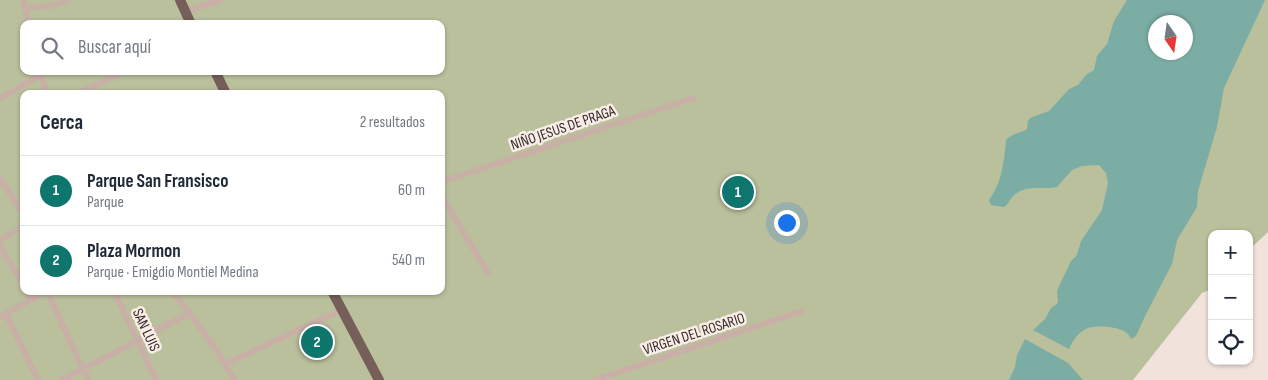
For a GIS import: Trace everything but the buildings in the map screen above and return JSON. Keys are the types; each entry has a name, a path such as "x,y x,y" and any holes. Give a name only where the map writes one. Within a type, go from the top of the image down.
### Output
{"main road":[{"path":"180,0 190,20"},
{"path":"217,75 224,90"},
{"path":"334,295 379,380"}],"street":[{"path":"23,0 28,20"},
{"path":"25,8 51,6 68,0"},
{"path":"186,12 220,0"},
{"path":"0,98 38,75"},
{"path":"41,75 45,90"},
{"path":"84,90 117,75"},
{"name":"NIÑO JESUS DE PRAGA","path":"445,181 693,98"},
{"path":"0,179 20,209"},
{"path":"445,202 488,273"},
{"path":"0,240 20,228"},
{"path":"0,246 20,279"},
{"path":"29,295 31,300"},
{"path":"38,380 3,315 39,295"},
{"path":"48,295 88,380"},
{"name":"SAN LUIS","path":"116,295 156,380"},
{"path":"175,295 190,313 234,380"},
{"path":"225,364 342,310"},
{"name":"VIRGEN DEL ROSARIO","path":"595,380 802,311"},
{"path":"62,380 138,342 190,313"}],"green space":[{"path":"0,0 1268,0 1268,232 1253,246 1253,230 1208,230 1208,291 1202,293 1133,380 0,380"}],"water":[{"path":"1127,0 1265,0 1224,88 1217,127 1198,191 1197,207 1177,240 1172,264 1136,336 1131,339 1127,333 1118,329 1093,327 1079,334 1069,349 1033,330 1045,319 1051,308 1057,304 1057,291 1071,261 1077,255 1081,241 1102,210 1108,183 1106,173 1099,165 1082,166 1072,170 1057,187 1032,188 1022,191 1011,198 1004,207 991,205 989,200 1000,179 1006,140 1027,129 1030,118 1049,111 1069,89 1078,85 1086,75 1094,70 1097,56 1107,44 1114,21"},
{"path":"1025,339 1068,363 1083,380 1009,380 1015,367 1017,355"}],"place":[{"name":"Parque San Fransisco","path":"738,192"},
{"name":"Plaza Mormon","path":"317,342"}]}
